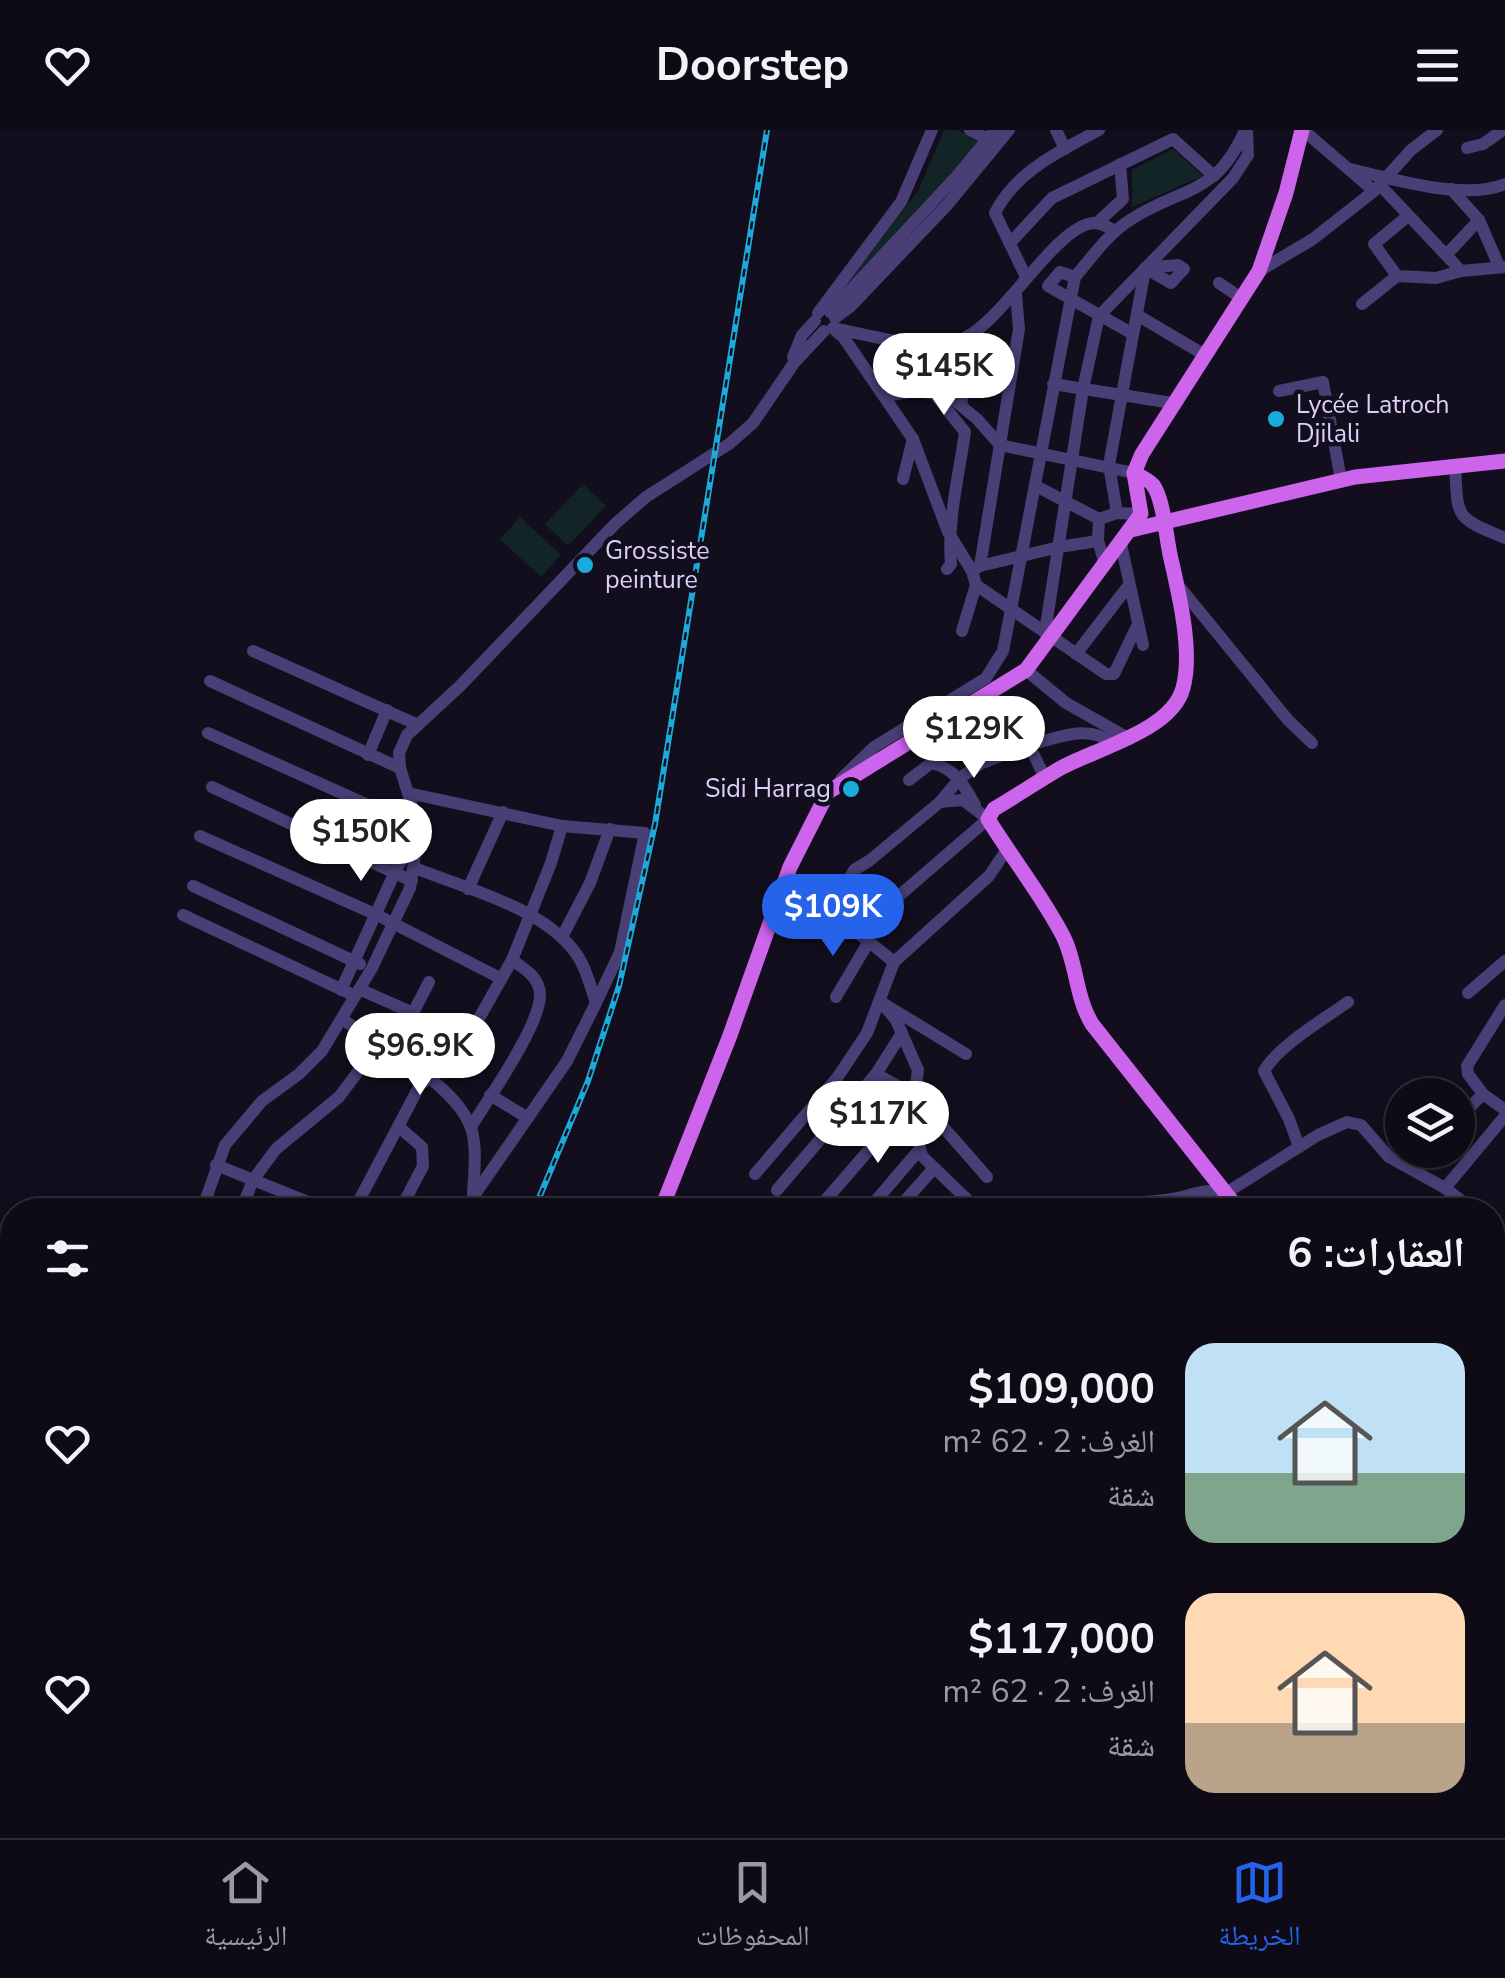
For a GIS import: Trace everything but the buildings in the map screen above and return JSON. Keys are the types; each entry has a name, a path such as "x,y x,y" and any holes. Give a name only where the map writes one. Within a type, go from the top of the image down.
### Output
{"main road":[{"path":"666,1198 790,867 828,792 1026,670 1048,634 1126,537 1141,514 1134,473 1172,404 1259,271 1302,130"},
{"path":"1126,537 1341,480 1393,470 1505,461"},
{"path":"1134,473 1152,483 1160,503 1177,583 1186,665 1183,691 1164,715 1122,742 1094,751 983,816 1063,935 1080,997 1092,1024 1230,1198"}],"street":[{"path":"826,320 901,202 932,130"},
{"path":"206,1198 225,1145 262,1101 322,1051 394,924 413,874 419,828 400,768 399,753 407,735 616,524 646,497 730,444 753,423 787,376 802,335 850,307 948,204 1008,130"},
{"path":"1056,130 1065,149"},
{"path":"1026,276 995,214 1001,200 1030,170 1099,130"},
{"path":"828,792 874,747 986,678 1004,652 1075,277 1115,231 1133,218 1202,186 1226,167 1246,130"},
{"path":"1048,634 1083,390 1099,316 1233,178 1248,155 1246,130"},
{"path":"1302,130 1349,168 1380,185 1461,271"},
{"path":"1259,271 1313,239 1380,185 1437,130"},
{"path":"1467,148 1483,144 1503,130"},
{"path":"826,320 983,133"},
{"path":"1010,243 1052,198 1173,139 1214,176"},
{"path":"826,320 924,343 967,338 1016,294 1026,276 1080,226 1098,222 1123,199 1120,164"},
{"path":"1380,185 1451,189 1505,184"},
{"path":"1362,304 1397,276 1436,278 1502,267 1479,220 1451,189"},
{"path":"1397,276 1374,244 1408,216"},
{"path":"1447,254 1479,220"},
{"path":"1098,222 1115,231"},
{"path":"1117,513 1110,465 1145,268"},
{"path":"1075,277 1060,272 1048,286 1132,334"},
{"path":"1219,283 1241,298"},
{"path":"962,631 976,574 1019,329 1016,294"},
{"path":"1137,315 1203,354"},
{"path":"826,320 844,338 913,438 948,532 976,574 1012,611 1106,674 1114,674 1138,624"},
{"path":"961,404 974,347"},
{"path":"932,354 928,391 965,432 954,517 948,532 951,564 947,568"},
{"path":"1279,391 1323,382 1341,480"},
{"path":"1053,384 1172,404"},
{"path":"884,396 928,391 948,395 1000,445 1134,473"},
{"path":"902,480 913,438"},
{"path":"1455,464 1457,507 1461,515 1505,538"},
{"path":"1036,486 1099,518 1117,513 1141,514"},
{"path":"1099,518 1098,541 1104,562"},
{"path":"1126,537 1130,585 1142,645"},
{"path":"976,574 1022,556 1098,541"},
{"path":"1177,583 1288,720 1312,743"},
{"path":"1076,654 1130,585"},
{"path":"253,651 418,725"},
{"path":"1026,670 1122,742"},
{"path":"210,681 400,768"},
{"path":"368,755 386,710"},
{"path":"894,962 837,916 835,905 854,870 940,802 960,778 980,764 1030,744 1082,732 1122,742"},
{"path":"208,733 419,828"},
{"path":"1030,744 1046,778"},
{"path":"908,780 931,763 945,766 960,778 983,816"},
{"path":"212,787 394,872 468,890 532,915 562,936 581,960 596,1003"},
{"path":"408,793 562,826 642,831 646,836 620,952 596,1003 566,1061 473,1196"},
{"path":"940,802 963,800 983,816"},
{"path":"468,890 503,812"},
{"path":"857,932 983,816"},
{"path":"360,1198 427,1077 456,1059 512,960 532,915 562,826"},
{"path":"341,990 394,872 419,828"},
{"path":"562,936 590,883 610,829"},
{"path":"200,836 377,914 500,978"},
{"path":"754,1174 838,1078 867,1033 894,962 989,876 1007,850"},
{"path":"193,886 372,968"},
{"path":"183,915 341,990 413,1014 430,982"},
{"path":"836,997 868,943"},
{"path":"471,1127 533,1021 540,994 535,978 512,960"},
{"path":"1468,993 1505,961"},
{"path":"881,1002 902,1032 918,1070 912,1114 922,1156 965,1198"},
{"path":"881,1002 966,1054"},
{"path":"1299,1148 1264,1071 1268,1063 1348,1002"},
{"path":"1446,1188 1505,1113 1483,1094 1468,1074 1467,1066 1505,1005"},
{"path":"342,1019 427,1077 465,1113 474,1142 473,1196"},
{"path":"777,1190 876,1074 902,1032"},
{"path":"246,1198 253,1180 276,1148 339,1097 378,1045"},
{"path":"876,1074 916,1096 987,1177"},
{"path":"1475,1102 1483,1094"},
{"path":"490,1095 528,1118"},
{"path":"828,1198 916,1096"},
{"path":"1175,1198 1195,1192 1226,1193 1318,1135 1347,1122 1362,1125 1389,1156 1458,1198"},
{"path":"877,1198 918,1144 939,1126"},
{"path":"398,1127 422,1147 423,1166 406,1198"},
{"path":"216,1165 298,1198"},
{"path":"908,1198 934,1168"}],"shaded area":[{"path":"944,130 957,130 979,140 944,183 839,294 918,191"},
{"path":"1173,149 1203,176 1132,207 1132,170"},
{"path":"583,484 606,506 568,546 545,524"},
{"path":"520,517 561,555 541,577 500,539"}],"railway":[{"path":"539,1198 588,1081 619,986 655,824 767,130"}],"place":[{"name":"Lycée Latroch Djilali","path":"1276,419"},
{"name":"Grossiste peinture","path":"585,565"},
{"name":"Sidi Harrag","path":"851,789"}]}
